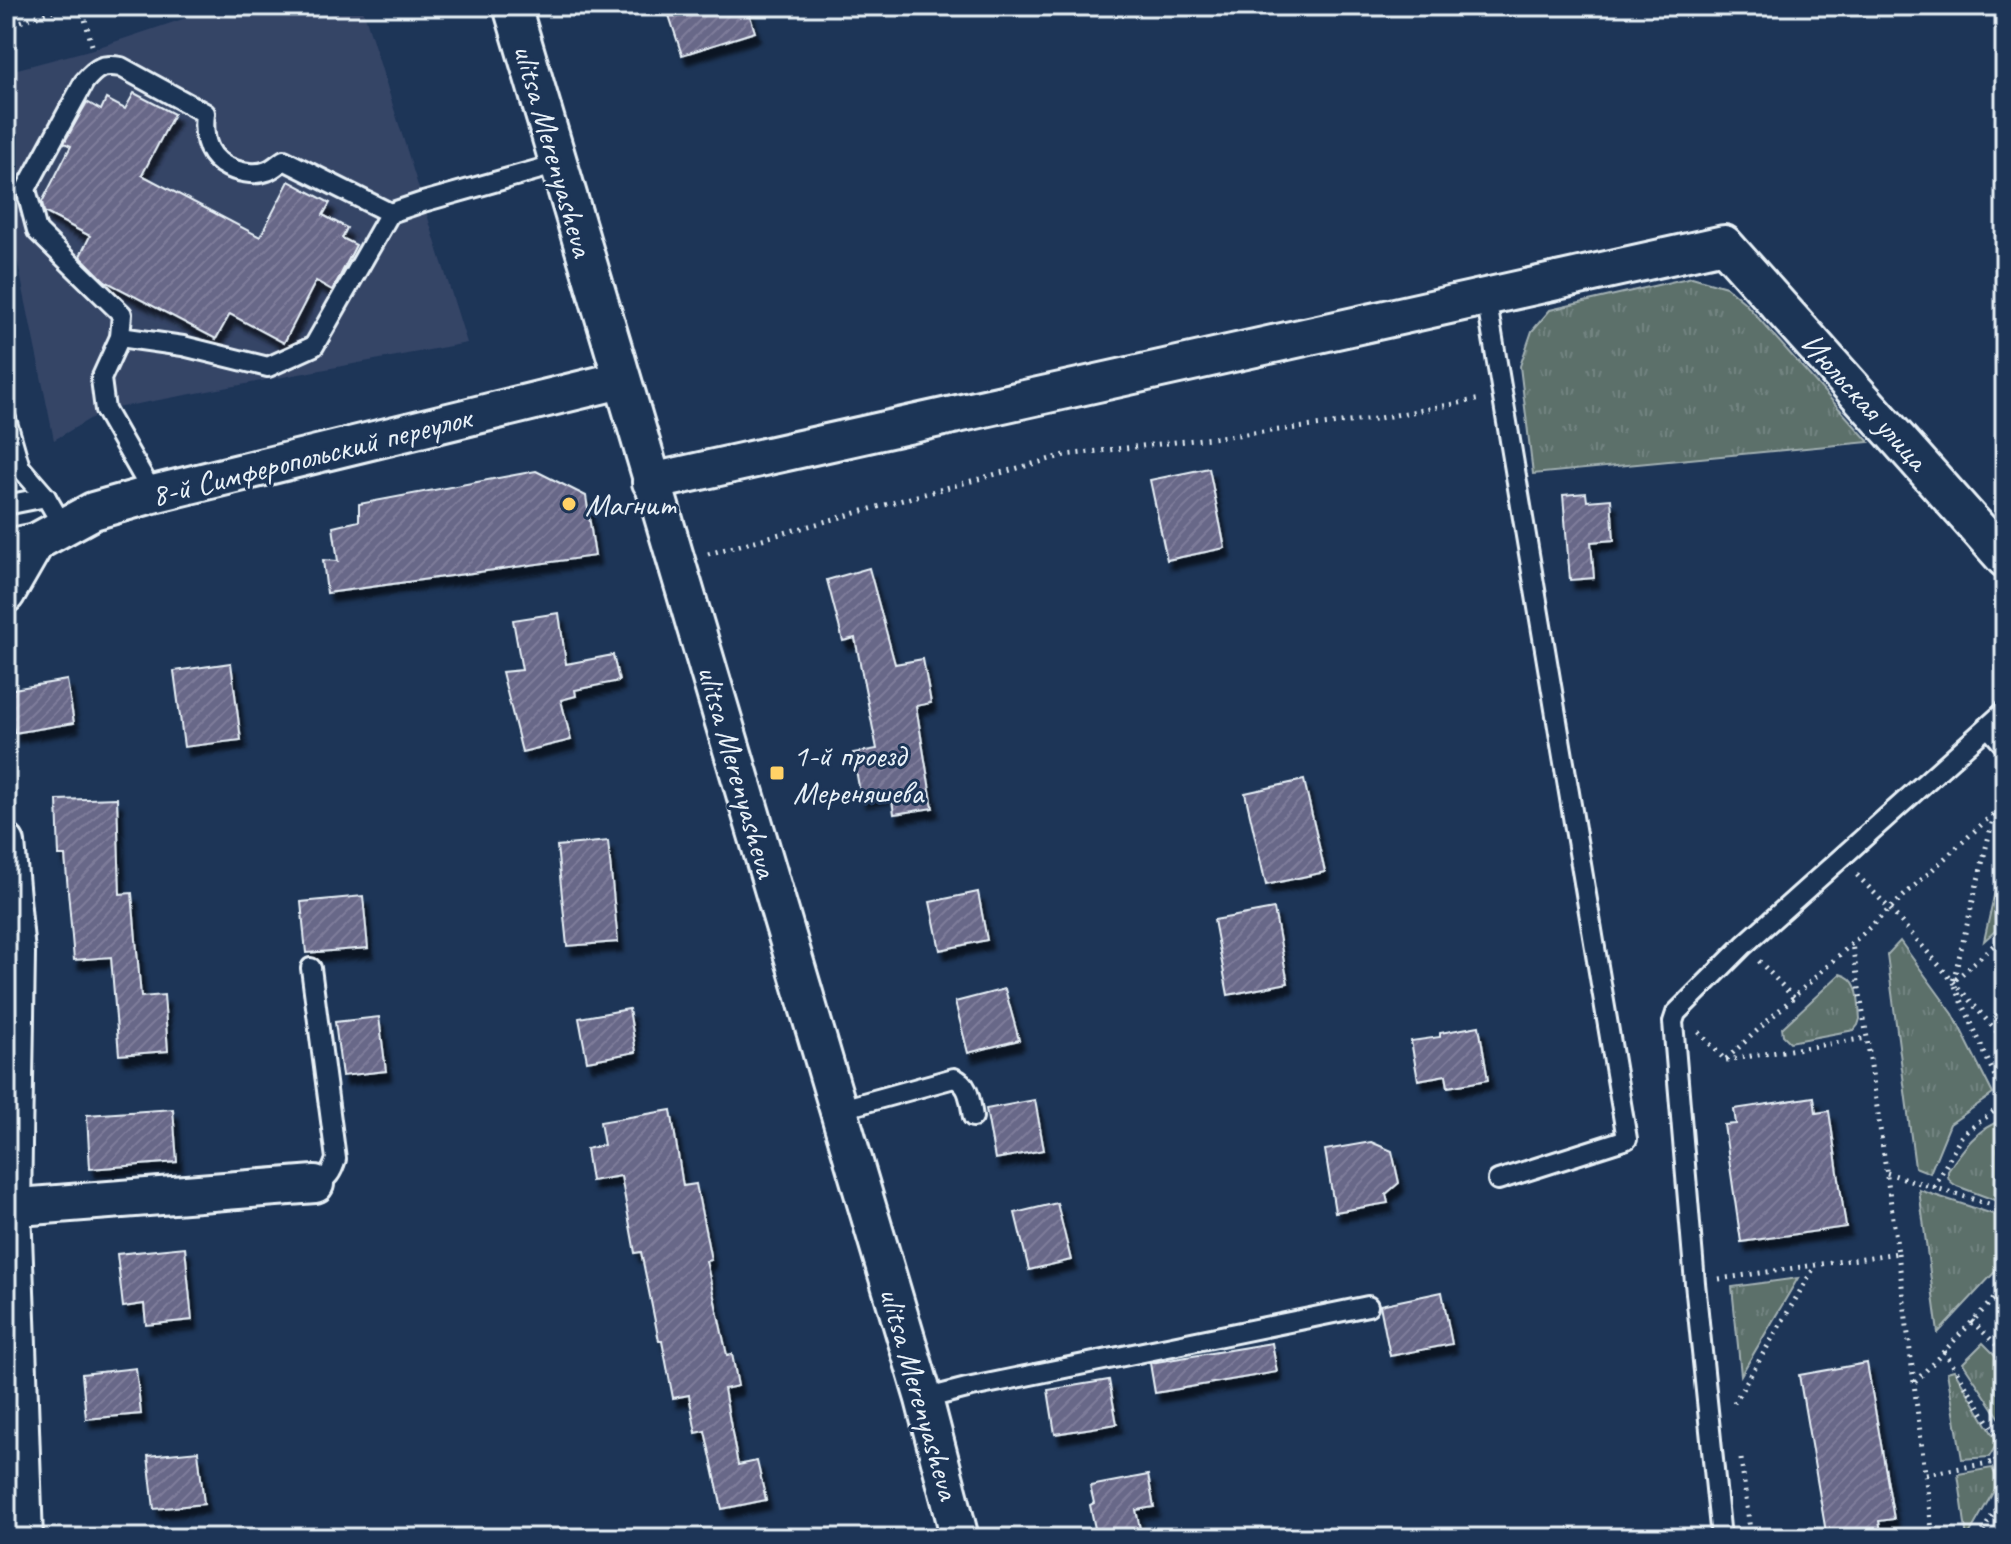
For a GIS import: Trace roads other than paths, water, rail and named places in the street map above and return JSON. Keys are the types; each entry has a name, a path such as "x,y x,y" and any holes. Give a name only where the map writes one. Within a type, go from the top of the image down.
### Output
{"street":[{"name":"ulitsa Merenyasheva","path":"512,6 924,1399 960,1538"},
{"name":"Июльская улица","path":"1486,297 1724,244 2005,559"},
{"path":"651,482 1486,297"},
{"name":"8-й Симферопольский переулок","path":"39,528 153,494 621,380"},
{"path":"6,594 39,528"},
{"path":"6,843 16,953 9,1208 24,1538"},
{"path":"9,1208 315,1184"}],"lane":[{"path":"153,494 105,410 101,379 120,337 122,314 37,231 26,189 84,82 95,70 107,65 121,67 205,113 203,130 208,148 223,166 247,174 267,171 284,160 390,213"},
{"path":"120,337 183,346 268,367 314,346 390,213 558,164"},
{"path":"1486,297 1627,1139 1498,1180"},
{"path":"6,419 39,528"},
{"path":"6,505 39,528"},
{"path":"1721,1538 1673,1022 1678,1009 1744,945 2005,711"},
{"path":"1988,727 2005,746"},
{"path":"311,968 336,1159 325,1181 315,1184"},
{"path":"838,1110 954,1078 966,1087 973,1117"},
{"path":"924,1399 1368,1306"}],"place":[{"name":"Магнит","path":"569,504"},
{"name":"1-й проезд Мереняшева","path":"777,773"}]}
